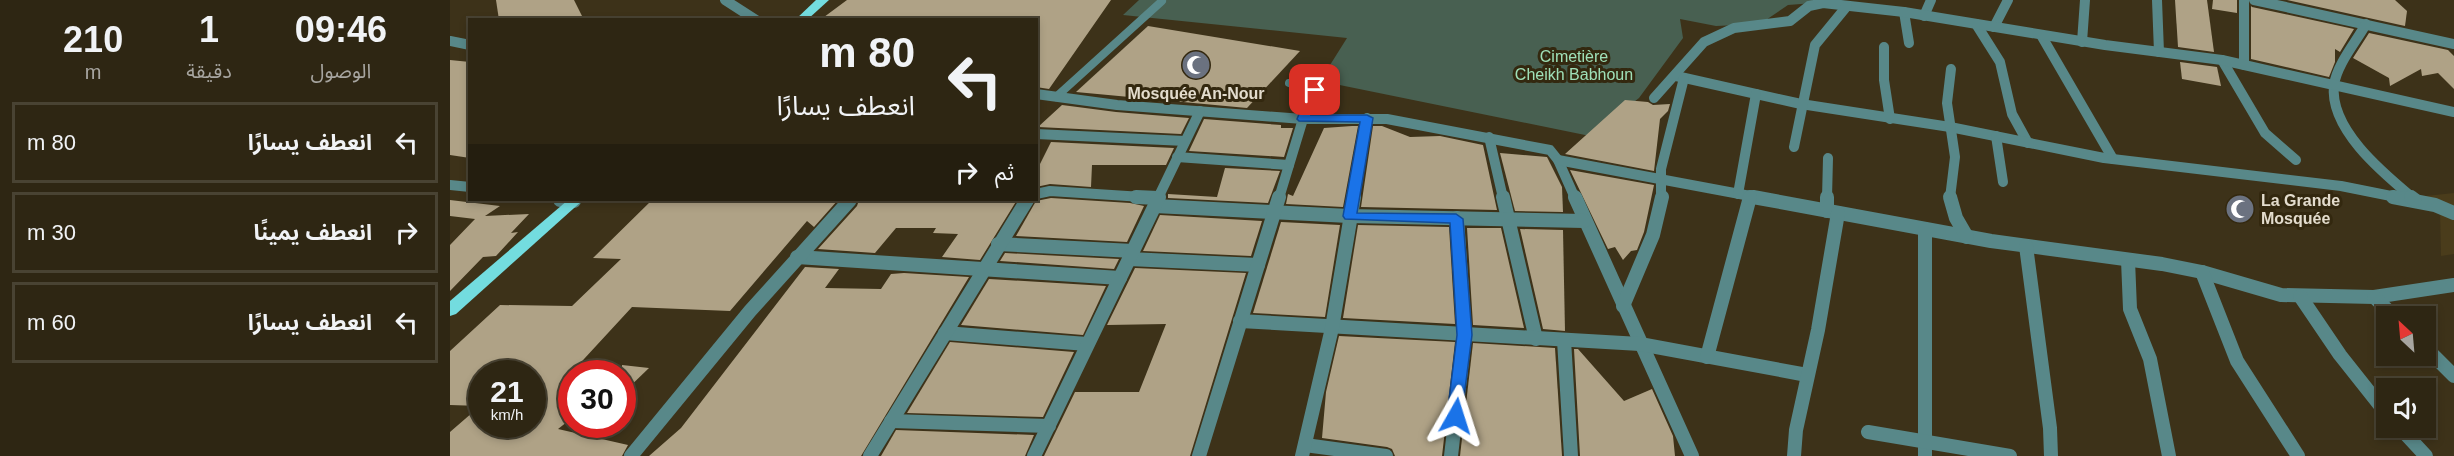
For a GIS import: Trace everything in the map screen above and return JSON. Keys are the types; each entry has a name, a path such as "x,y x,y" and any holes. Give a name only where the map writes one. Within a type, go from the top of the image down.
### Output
{"main road":[{"path":"802,18 824,0"},
{"path":"450,309 569,201"}],"street":[{"path":"725,0 753,18"},
{"path":"1924,16 1931,0"},
{"path":"1994,27 2008,0"},
{"path":"2082,42 2085,0"},
{"path":"2157,0 2159,52"},
{"path":"2244,0 2244,65"},
{"path":"2254,0 2454,44"},
{"path":"1654,98 1680,77 1704,42 1734,28 1790,21 1817,3 1904,12 2082,42 2222,60 2454,112"},
{"path":"1794,147 1801,104 1815,45 1847,6"},
{"path":"1904,12 1909,43"},
{"path":"1976,24 2000,62 2012,114 2028,143"},
{"path":"2366,24 2334,85 2337,110 2347,130 2385,173 2416,201"},
{"path":"2041,35 2113,159"},
{"path":"450,41 468,45"},
{"path":"1884,47 1884,80 1890,119"},
{"path":"2222,60 2265,133 2296,160"},
{"path":"1952,69 1947,103 1955,157 1950,198 1956,218 1967,237"},
{"path":"1680,77 1801,104 1950,127 2113,159 2341,186 2416,201 2454,213"},
{"path":"1623,306 1653,235 1663,190 1661,179 1680,77"},
{"path":"1038,94 1303,119 1387,119 1541,146 1550,150 1558,160 1692,456"},
{"path":"1707,357 1744,195 1756,94"},
{"path":"1034,456 1200,111"},
{"path":"1367,118 1332,328 1303,450 1386,456"},
{"path":"1199,456 1303,119"},
{"path":"1038,134 1185,141"},
{"path":"1996,136 2003,182"},
{"path":"1490,137 1536,339"},
{"path":"1177,157 1289,165"},
{"path":"1794,456 1796,430 1807,375 1832,212 1828,158"},
{"path":"1558,160 1967,237 2202,272 2250,288 2300,296 2374,297 2427,291 2454,285"},
{"path":"450,185 468,187"},
{"path":"1038,194 1050,191 1275,213 1509,221 1584,221"},
{"path":"631,456 797,257 849,201"},
{"path":"870,456 1026,201"},
{"path":"1451,456 1465,335 1456,219"},
{"path":"1925,229 1925,449"},
{"path":"998,244 1258,265"},
{"path":"2026,246 2050,428 2051,456"},
{"path":"797,257 1120,278"},
{"path":"2128,260 2130,309 2150,359 2169,456"},
{"path":"2202,272 2237,361 2298,456"},
{"path":"2300,296 2340,356 2376,401"},
{"path":"2374,297 2383,306"},
{"path":"1240,321 1640,344 1807,375"},
{"path":"945,333 1087,344"},
{"path":"1564,340 1571,456"},
{"path":"2447,361 2454,376"},
{"path":"891,420 1049,426"},
{"path":"1868,432 1925,449 2010,456"},
{"path":"2409,438 2426,456"}],"lane":[{"path":"1056,97 1162,1"},
{"path":"1289,83 1312,87 1315,90 1303,119"}],"shaded area":[{"path":"2454,193 2454,254 2441,256 2440,210 2416,197"}],"green space":[{"name":"Cimetière Cheikh Babhoun","path":"1139,0 1812,0 1814,3 1788,5 1760,24 1716,26 1680,19 1683,38 1639,98 1590,136 1320,81 1347,38 1123,15"}],"building":[{"path":"496,0 574,0 583,18 499,18"},
{"path":"847,0 1111,0 1049,89 1038,87 1038,18 823,18"},
{"path":"2175,0 2207,0 2214,52 2178,47"},
{"path":"2213,0 2237,0 2237,13 2212,9"},
{"path":"2287,0 2395,0 2407,11 2405,26"},
{"path":"2251,6 2354,29 2340,52 2335,49 2335,62 2329,77 2251,59"},
{"name":"Mosquée An-Nour","path":"1148,26 1300,51 1247,108 1076,92"},
{"path":"2369,33 2448,50 2454,56 2454,89 2438,73 2422,76 2421,69 2390,86 2389,78 2353,58"},
{"path":"450,60 468,62 468,158 450,155"},
{"path":"2180,62 2217,67 2221,86 2182,79"},
{"path":"1625,100 1648,102 1653,105 1670,104 1668,111 1660,119 1654,171 1565,154"},
{"path":"1062,105 1189,118 1181,134 1038,127"},
{"path":"1204,119 1293,128 1284,157 1189,151"},
{"path":"1358,126 1343,207 1286,204 1288,194 1293,196 1324,128"},
{"path":"1373,126 1382,126 1410,137 1440,136 1483,145 1497,210 1361,207"},
{"path":"1051,142 1174,148 1166,165 1092,165 1091,187 1050,184 1038,187 1038,168"},
{"path":"1500,153 1547,157 1562,187 1563,212 1515,211"},
{"path":"1225,168 1280,171 1268,203 1168,198 1168,194 1217,197"},
{"path":"1570,170 1654,185 1644,232 1637,250 1631,251 1623,260 1615,247 1608,249"},
{"path":"1051,198 1144,206 1127,242 1016,236 1038,201"},
{"path":"450,200 500,206 485,216 529,214 511,233 518,232 496,256 483,257 450,291 450,245 475,219 450,216"},
{"path":"651,201 837,201 814,227 807,221 730,311 632,307 583,360 558,360 558,438 597,438 628,445 622,456 450,456 450,432 468,416 468,438 546,438 546,360 468,360 468,406 450,405 450,351 500,305 572,306 621,259 593,258"},
{"path":"859,201 1016,201 980,260 942,257 958,234 933,233 936,228 896,228 875,253 818,249 857,206"},
{"path":"1160,215 1262,221 1251,256 1143,251"},
{"path":"1281,222 1340,225 1325,317 1253,313"},
{"path":"1358,225 1449,227 1455,324 1343,318"},
{"path":"1467,228 1501,228 1524,328 1473,325"},
{"path":"1520,229 1563,230 1565,331 1543,329"},
{"path":"1005,253 1119,259 1114,269 1000,261"},
{"path":"805,267 839,269 825,288 881,289 891,274 904,273 969,277 861,456 649,456 681,428"},
{"path":"1135,268 1246,273 1190,456 1044,456 1075,392 1139,392 1166,324 1107,325"},
{"path":"989,279 1106,286 1083,335 961,325"},
{"path":"1339,336 1455,342 1442,456 1395,456 1392,449 1387,447 1322,438 1326,392"},
{"path":"950,342 1074,352 1043,417 907,413"},
{"path":"1473,343 1555,348 1562,456 1460,456"},
{"path":"1574,349 1578,349 1624,401 1652,389 1673,436 1675,456 1580,456"},
{"path":"636,367 649,368 636,381"},
{"path":"896,430 1034,435 1025,456 881,456"}],"place":[{"name":"Mosquée An-Nour","path":"1196,65"},
{"name":"La Grande Mosquée","path":"2240,209"}],"route":[{"path":"1315,90 1303,119 1367,118 1349,216 1456,219 1465,335 1456,416"}]}
